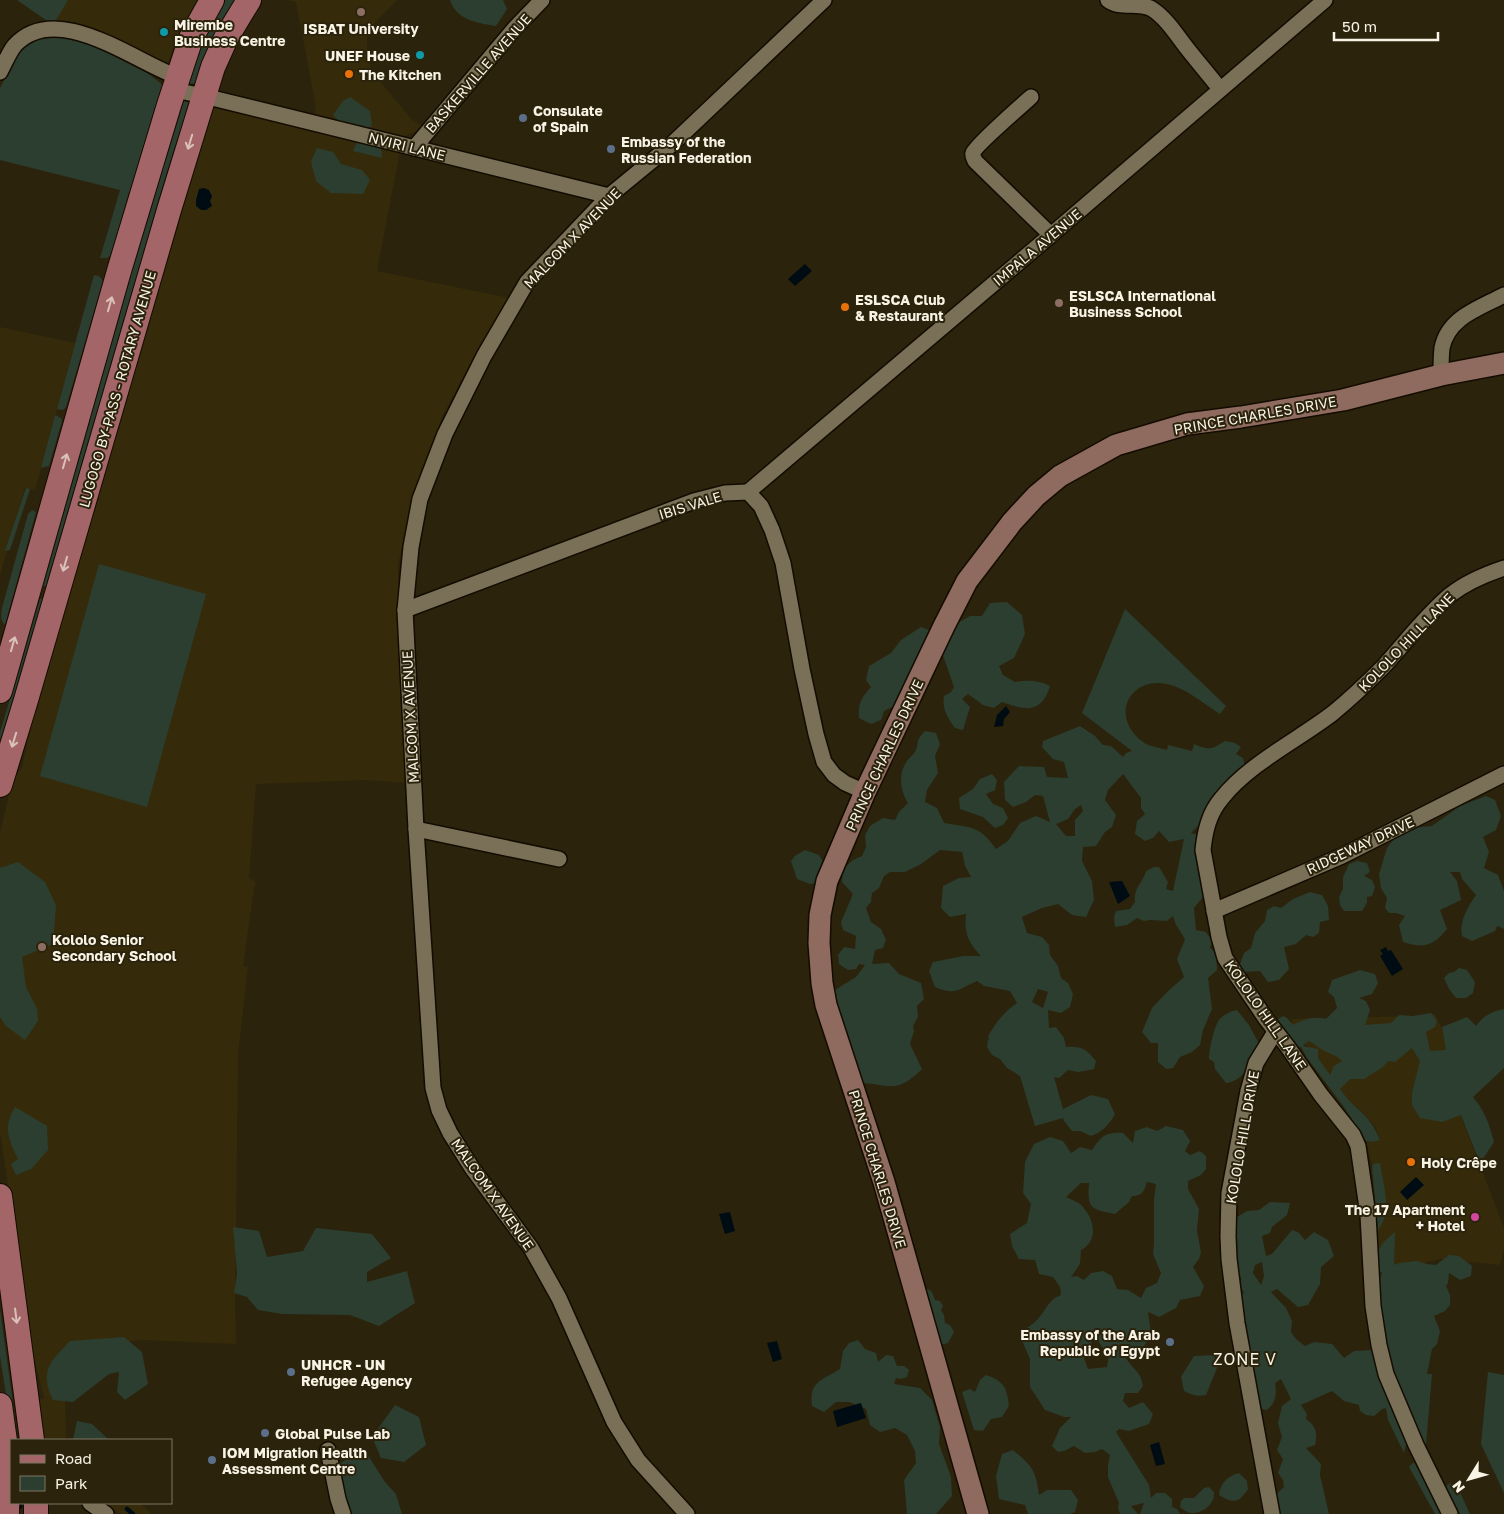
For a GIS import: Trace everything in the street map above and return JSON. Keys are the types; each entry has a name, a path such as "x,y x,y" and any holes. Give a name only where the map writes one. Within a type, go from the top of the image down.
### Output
{"main road":[{"path":"0,691 119,271 176,83 190,38 212,0"},
{"name":"LUGOGO BY-PASS - ROTARY AVENUE","path":"0,785 166,220 213,67 226,38 248,0"},
{"path":"28,593 43,590 56,597"},
{"path":"0,1196 32,1439"},
{"path":"0,1405 10,1464 7,1514"}],"street":[{"name":"BASKERVILLE AVENUE","path":"414,148 514,29 542,0"},
{"name":"MALCOM X AVENUE","path":"687,1514 638,1460 619,1429 559,1298 531,1248 472,1168 438,1110 433,1088 416,829 405,610 411,547 420,499 449,425 484,356 527,282 609,196 671,145 824,0"},
{"path":"1108,0 1113,4 1124,6 1139,5 1152,9 1165,20 1220,89"},
{"name":"IMPALA AVENUE","path":"748,492 1325,0"},
{"name":"NVIRI LANE","path":"0,72 14,45 24,36 46,27 65,26 118,46 167,73 176,83 204,96 609,196"},
{"path":"1030,96 985,139 973,152 973,156 975,161 1051,235"},
{"path":"1441,375 1442,348 1450,328 1461,317 1504,295"},
{"name":"PRINCE CHARLES DRIVE","path":"978,1514 884,1182 826,1005 822,983 820,915 826,885 865,792 967,581 1012,522 1036,496 1060,476 1116,445 1187,424 1343,400 1441,375 1504,363"},
{"path":"748,492 761,506 772,530 783,563 802,669 824,762 845,783 865,792"},
{"name":"IBIS VALE","path":"405,610 694,501 725,493 748,492"},
{"name":"KOLOLO HILL LANE","path":"1450,1514 1416,1445 1389,1382 1378,1345 1373,1306 1368,1216 1358,1146 1353,1135 1321,1095 1225,958 1219,937 1203,850 1209,821 1214,808 1222,797 1248,772 1332,714 1383,667 1451,594 1468,583 1504,568"},
{"name":"RIDGEWAY DRIVE","path":"1214,911 1342,856 1504,774"},
{"path":"416,829 559,859"},
{"name":"KOLOLO HILL DRIVE","path":"1272,1514 1237,1323 1228,1236 1229,1192 1248,1091 1256,1063 1276,1032"},
{"path":"328,1450 343,1514"},
{"path":"91,1504 106,1514"}],"shaded area":[{"path":"65,0 199,0 174,46 168,63 75,22 53,25"},
{"path":"288,0 397,0 376,21 367,36 367,52 372,72 413,121 422,125 416,131 405,136 315,114 316,107 296,2"},
{"path":"226,106 400,151 377,271 509,298 479,347 442,417 410,512 398,565 398,648 407,783 366,780 256,784 249,878 256,882 243,966 248,967 238,1055 236,1344 143,1340 64,1347 66,1439 38,1439 33,1402 44,1398 32,1349 0,1132 0,833 12,781 22,767 53,627 212,109"},
{"path":"199,189 209,190 212,196 210,201 212,206 206,210 201,210 196,206 196,200"},
{"path":"805,264 812,271 795,286 788,279"},
{"path":"0,327 75,343 35,490 25,488 0,575"},
{"path":"1006,706 1010,712 1004,719 1003,726 994,727 997,715"},
{"path":"1122,881 1130,896 1118,904 1109,882"},
{"path":"1386,947 1388,951 1391,950 1403,969 1392,976 1380,956 1383,954 1380,950"},
{"path":"1435,1014 1442,1029 1463,1122 1504,1228 1504,1249 1500,1265 1440,1259 1378,1272 1377,1204 1372,1164 1366,1141 1372,1142 1380,1139 1375,1126 1344,1096 1318,1058 1292,1028 1292,1019"},
{"path":"1416,1177 1424,1185 1407,1200 1400,1192"},
{"path":"730,1212 735,1231 725,1234 719,1214"},
{"path":"777,1341 782,1359 773,1362 767,1343"},
{"path":"861,1403 866,1418 837,1427 833,1411"},
{"path":"1159,1442 1165,1464 1156,1466 1150,1445"},
{"path":"106,1504 141,1504 151,1514 121,1514"}],"green space":[{"path":"17,0 68,0 53,25"},
{"path":"221,0 238,0 196,83 187,84 184,76"},
{"path":"450,0 503,0 507,9 496,26 475,22 462,16 453,7"},
{"path":"37,37 64,37 91,44 133,64 164,87 132,192 129,192 112,254 107,258 100,258 120,190 0,160 0,88 22,48"},
{"path":"350,97 370,111 372,126 365,129 348,125 336,119 333,115 343,101"},
{"path":"184,100 190,103 168,169 130,300 113,372 49,586 41,586 157,165 171,143"},
{"path":"357,142 378,145 381,147 382,158 353,151"},
{"path":"317,148 333,152 341,164 362,170 370,180 363,194 331,193 316,181 311,162"},
{"path":"94,275 99,276 103,281 66,407 63,410 57,409"},
{"path":"55,415 61,418 62,421 49,466 41,468"},
{"path":"26,488 30,489 10,550 5,551"},
{"path":"32,510 36,512 5,625 1,615 2,608 28,514"},
{"path":"99,564 206,594 147,807 40,776"},
{"path":"40,599 43,599 44,603 0,756 0,732"},
{"path":"1007,602 1022,615 1025,634 1014,658 999,666 1003,675 1015,682 1033,681 1050,686 1042,702 1031,708 1018,707 1002,702 994,708 983,705 968,694 962,699 970,707 963,730 955,728 944,709 944,696 951,692 954,687 940,647 947,629 970,616 982,616 990,603"},
{"path":"1125,609 1226,706 1220,714 1174,686 1155,683 1144,686 1136,691 1126,706 1129,726 1136,736 1148,745 1167,750 1168,745 1192,751 1194,744 1204,748 1211,748 1225,741 1235,743 1241,747 1236,754 1243,758 1248,780 1217,815 1200,824 1191,833 1199,835 1200,862 1198,871 1204,882 1203,897 1194,908 1196,930 1206,932 1212,941 1210,948 1216,953 1217,970 1208,978 1212,1009 1203,1030 1200,1045 1192,1052 1180,1057 1173,1068 1166,1069 1158,1062 1158,1043 1151,1043 1142,1032 1152,1008 1184,977 1177,959 1185,939 1176,925 1173,916 1167,921 1144,921 1137,918 1127,925 1115,927 1114,917 1116,911 1130,909 1135,902 1137,889 1146,871 1154,867 1159,867 1168,882 1166,889 1173,891 1184,839 1169,842 1159,831 1153,838 1145,841 1135,834 1137,821 1145,814 1141,808 1141,798 1123,774 1108,790 1105,800 1116,815 1112,827 1105,832 1096,846 1083,847 1082,861 1092,881 1094,900 1086,917 1072,915 1058,904 1042,908 1022,917 1027,933 1042,937 1049,945 1050,955 1058,966 1061,978 1068,983 1073,994 1070,1007 1061,1013 1048,1010 1049,1028 1056,1027 1064,1038 1066,1047 1083,1049 1096,1061 1094,1069 1078,1072 1068,1070 1059,1078 1054,1077 1063,1109 1091,1095 1108,1099 1115,1114 1108,1125 1091,1136 1080,1131 1072,1131 1063,1118 1035,1126 1020,1076 1007,1068 1000,1059 992,1055 987,1047 988,1039 990,1041 988,1037 993,1027 1017,1003 1010,991 984,986 977,981 953,991 935,987 929,971 933,962 963,956 981,956 968,937 966,914 950,917 941,908 943,886 959,878 971,877 965,866 962,852 940,850 921,864 905,872 890,872 884,876 879,888 872,893 871,902 866,908 871,922 881,929 886,940 883,948 875,950 872,964 889,963 899,974 921,983 924,999 917,1006 918,1017 913,1026 914,1031 910,1044 922,1069 905,1083 898,1085 858,1083 830,993 856,977 865,965 859,964 856,969 848,970 839,964 838,955 844,947 855,949 856,936 843,930 841,922 853,894 842,882 843,869 853,860 862,856 866,847 865,835 870,826 883,818 895,820 899,812 908,803 903,793 901,776 904,766 915,752 918,740 925,731 936,733 940,744 935,756 938,773 927,790 925,802 937,808 944,823 974,829 985,836 996,849 1008,841 1020,823 1036,816 1050,822 1043,796 1035,795 1026,802 1013,807 1005,800 1004,782 1019,766 1044,767 1047,777 1068,778 1064,762 1053,759 1042,747 1043,741 1080,726 1095,736 1103,745 1111,746 1123,757 1126,753 1132,751 1082,713","holes":["1081,805 1083,811 1075,820 1075,836 1066,836 1056,824 1068,819 1075,809","1038,989 1048,992 1043,1008 1032,1002"]},
{"path":"921,627 932,631 896,705 884,711 881,720 871,724 859,718 861,701 871,687 866,680 869,666 891,653 901,640"},
{"path":"992,774 997,780 995,790 986,794 993,804 1003,808 1008,818 1003,825 995,828 983,817 960,809 959,798 973,789 980,779"},
{"path":"1486,796 1495,800 1501,816 1496,830 1483,837 1489,852 1484,868 1498,875 1504,891 1504,929 1497,926 1495,931 1472,941 1462,936 1463,920 1467,909 1476,895 1462,879 1460,872 1450,872 1457,881 1461,900 1440,910 1447,929 1437,939 1428,944 1417,945 1403,942 1399,925 1405,916 1389,913 1385,908 1387,898 1381,888 1379,874 1387,848 1397,835 1411,828 1432,826 1460,806"},
{"path":"805,850 819,855 824,864 817,883 810,884 797,879 791,861"},
{"path":"1357,861 1367,863 1370,872 1364,876 1372,880 1375,887 1372,896 1367,897 1367,903 1362,911 1344,911 1340,905 1339,897 1343,889 1343,877 1349,864"},
{"path":"18,862 45,882 56,905 53,944 22,957 26,987 37,1009 38,1021 25,1040 6,1026 0,1017 0,868"},
{"path":"1310,892 1322,895 1328,906 1329,920 1320,922 1319,933 1313,937 1306,935 1296,944 1284,947 1289,969 1279,980 1268,982 1260,971 1244,972 1240,964 1244,953 1251,948 1255,933 1265,921 1267,910 1274,906 1281,908 1293,899"},
{"path":"1459,968 1467,970 1475,982 1473,993 1466,998 1456,998 1444,978"},
{"path":"1360,970 1375,974 1378,983 1372,994 1359,998 1366,1001 1370,1010 1365,1025 1391,1023 1399,1015 1413,1016 1431,1013 1437,1021 1435,1027 1426,1032 1430,1051 1446,1050 1442,1027 1467,1017 1476,1026 1488,1014 1504,1009 1504,1068 1473,1097 1481,1108 1494,1142 1481,1162 1461,1115 1442,1122 1420,1118 1412,1105 1412,1093 1420,1061 1412,1048 1395,1062 1388,1061 1383,1067 1364,1079 1350,1079 1340,1089 1372,1124 1380,1140 1366,1141 1301,1047 1292,1047 1279,1027 1280,1022 1275,1026 1275,1021 1283,1016 1293,1025 1309,1019 1326,1019 1337,1008 1334,997 1328,992 1332,980","holes":["1308,1041 1342,1061 1334,1066 1330,1075 1318,1058 1318,1049 1303,1046"]},
{"path":"1237,1010 1249,1025 1263,1051 1242,1075 1232,1082 1226,1083 1215,1069 1214,1062 1209,1059 1210,1050 1219,1020 1232,1011"},
{"path":"15,1107 47,1126 48,1150 31,1169 16,1175 11,1164 18,1159 8,1133 9,1121"},
{"path":"1166,1126 1183,1130 1190,1141 1185,1151 1190,1155 1200,1151 1206,1156 1206,1169 1201,1175 1188,1181 1188,1189 1199,1209 1197,1230 1201,1253 1193,1267 1204,1286 1200,1296 1180,1300 1176,1308 1159,1317 1148,1312 1151,1334 1144,1346 1125,1356 1138,1373 1143,1386 1138,1393 1125,1393 1123,1401 1129,1408 1143,1402 1153,1414 1149,1424 1129,1431 1119,1429 1116,1432 1149,1485 1151,1498 1156,1493 1165,1493 1172,1499 1172,1507 1177,1509 1180,1514 1140,1514 1144,1503 1131,1506 1138,1514 1120,1514 1119,1503 1108,1477 1110,1455 1102,1449 1085,1453 1074,1446 1058,1452 1052,1446 1060,1428 1071,1417 1064,1417 1045,1410 1030,1387 1030,1359 1023,1343 1022,1331 1037,1320 1052,1301 1061,1295 1060,1287 1053,1277 1039,1274 1035,1260 1019,1259 1012,1246 1010,1234 1027,1223 1031,1204 1023,1193 1025,1162 1034,1144 1050,1137 1063,1141 1071,1153 1080,1147 1092,1150 1101,1138 1108,1134 1123,1133 1133,1143 1135,1131 1147,1127 1157,1131","holes":["1147,1182 1156,1184 1153,1254 1161,1273 1157,1283 1146,1288 1141,1298 1128,1290 1117,1289 1112,1276 1103,1271 1091,1273 1084,1280 1077,1276 1071,1277 1080,1264 1081,1250 1091,1240 1093,1228 1085,1209 1066,1197 1081,1183 1089,1183 1089,1198 1092,1206 1100,1211 1115,1214 1129,1202 1132,1196 1139,1195","1097,1339 1104,1350 1112,1354 1109,1356 1107,1367 1088,1369 1084,1358 1092,1349 1091,1340"]},
{"path":"1380,1163 1386,1206 1383,1223 1378,1230 1372,1168 1373,1164"},
{"path":"1270,1202 1290,1203 1287,1215 1272,1227 1270,1233 1262,1236 1266,1256 1272,1254 1292,1230 1298,1232 1305,1240 1314,1232 1328,1240 1334,1256 1321,1267 1320,1284 1308,1305 1298,1307 1277,1289 1271,1292 1286,1308 1292,1321 1291,1332 1296,1339 1305,1346 1314,1342 1332,1344 1344,1358 1354,1351 1374,1350 1373,1302 1382,1272 1378,1272 1378,1253 1381,1245 1395,1232 1394,1265 1417,1261 1436,1265 1449,1255 1459,1256 1472,1266 1471,1276 1460,1280 1449,1273 1446,1286 1450,1295 1450,1305 1445,1311 1434,1316 1440,1331 1437,1344 1432,1349 1427,1374 1432,1374 1426,1445 1407,1441 1404,1453 1388,1420 1386,1408 1374,1416 1366,1415 1360,1411 1359,1405 1344,1401 1332,1391 1301,1405 1307,1414 1306,1419 1315,1430 1315,1445 1306,1448 1321,1464 1320,1475 1329,1514 1277,1514 1273,1497 1284,1487 1283,1480 1278,1473 1283,1459 1277,1450 1282,1437 1278,1423 1282,1406 1291,1399 1281,1379 1275,1383 1276,1395 1272,1405 1266,1410 1256,1407 1240,1298 1244,1292 1240,1287 1241,1278 1235,1268 1233,1235 1237,1217 1247,1211 1259,1210","holes":["1262,1262 1264,1276 1261,1285 1253,1273 1255,1265"]},
{"path":"233,1227 259,1231 267,1257 303,1251 316,1228 372,1234 391,1258 367,1272 367,1282 407,1271 415,1303 379,1326 350,1315 282,1314 258,1310 247,1297 234,1293 237,1274"},
{"path":"928,1289 932,1292 935,1300 940,1301 943,1306 941,1310 945,1323 950,1325 954,1332 948,1343 940,1345 922,1291"},
{"path":"0,1309 18,1439 13,1439 0,1356"},
{"path":"124,1337 142,1352 148,1384 125,1400 117,1392 119,1372 109,1374 73,1402 53,1400 47,1382 49,1367 70,1341"},
{"path":"858,1340 865,1349 876,1353 878,1362 886,1355 893,1356 897,1366 904,1366 909,1370 907,1377 896,1378 894,1384 920,1388 932,1400 940,1427 939,1444 951,1477 952,1496 936,1514 907,1514 904,1480 916,1463 915,1451 907,1435 895,1428 880,1432 870,1425 866,1409 849,1402 836,1402 824,1412 812,1406 812,1391 815,1386 822,1379 840,1369 843,1351 849,1343"},
{"path":"1213,1355 1219,1363 1206,1395 1200,1396 1184,1391 1181,1377 1194,1356"},
{"path":"1488,1372 1504,1375 1504,1493 1481,1444"},
{"path":"986,1375 1004,1386 1009,1406 1002,1417 991,1419 983,1431 974,1430 962,1392 970,1389 975,1392 980,1380"},
{"path":"395,1405 419,1417 426,1445 404,1462 381,1458 372,1437"},
{"path":"77,1421 92,1424 108,1439 73,1439"},
{"path":"364,1449 385,1482 396,1494 402,1514 349,1514 342,1510 339,1464"},
{"path":"1013,1450 1032,1469 1039,1495 1047,1490 1071,1490 1078,1500 1075,1512 1070,1514 1028,1514 1025,1505 999,1499 996,1476 1002,1454"},
{"path":"1414,1462 1442,1514 1435,1514 1409,1467"},
{"path":"1239,1473 1247,1481 1248,1489 1242,1497 1232,1501 1219,1495 1225,1481"},
{"path":"1450,1483 1458,1488 1470,1514 1460,1514 1445,1487"},
{"path":"1209,1487 1214,1492 1214,1496 1204,1510 1190,1513 1180,1507 1181,1501 1184,1498 1194,1498 1204,1488"}],"waterway":[{"path":"127,1509 133,1514"}],"place":[{"name":"ISBAT University","path":"361,12"},
{"name":"Mirembe Business Centre","path":"164,32"},
{"name":"UNEF House","path":"420,55"},
{"name":"The Kitchen","path":"349,74"},
{"name":"Consulate of Spain","path":"523,118"},
{"name":"Embassy of the Russian Federation","path":"611,149"},
{"name":"ESLSCA International Business School","path":"1059,303"},
{"name":"ESLSCA Club & Restaurant","path":"845,307"},
{"name":"Kololo Senior Secondary School","path":"42,947"},
{"name":"Holy Crêpe","path":"1411,1162"},
{"name":"The 17 Apartment + Hotel","path":"1475,1217"},
{"name":"Embassy of the Arab Republic of Egypt","path":"1170,1342"},
{"name":"UNHCR - UN Refugee Agency","path":"291,1372"},
{"name":"Global Pulse Lab","path":"265,1433"},
{"name":"IOM Migration Health Assessment Centre","path":"212,1460"}],"district":[{"name":"ZONE V","path":"1245,1359"}]}
